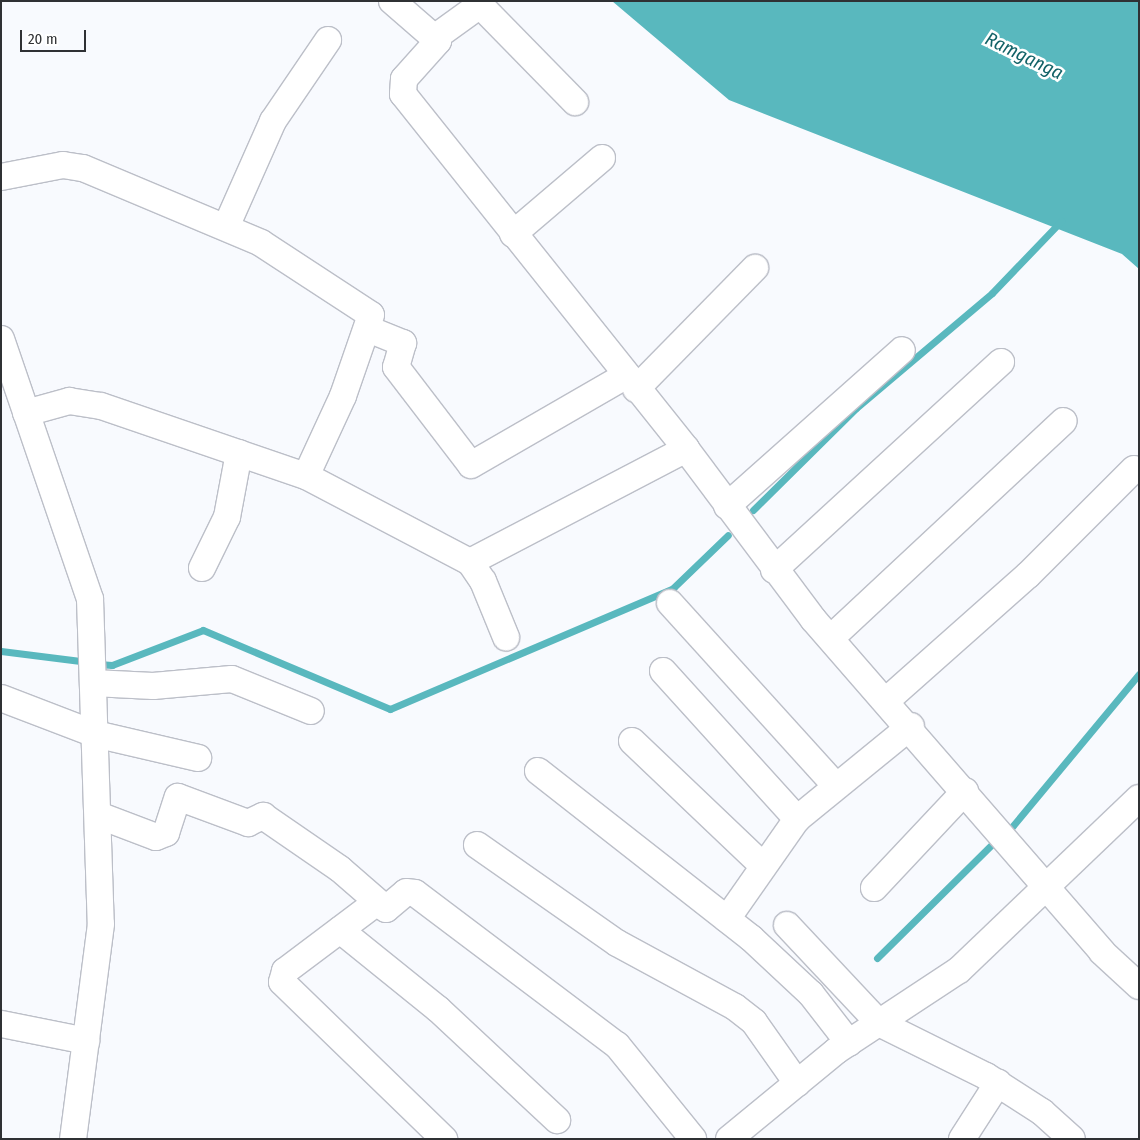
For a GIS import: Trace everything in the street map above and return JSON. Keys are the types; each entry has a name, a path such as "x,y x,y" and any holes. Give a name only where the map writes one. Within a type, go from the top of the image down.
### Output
{"street":[{"path":"392,1 437,36"},
{"path":"437,36 480,5 575,102"},
{"path":"437,36 437,44 404,80 403,94 686,449 774,570 911,726 1102,952 1139,986"},
{"path":"226,227 277,114 328,40"},
{"path":"513,234 602,158"},
{"path":"1,177 74,165 226,227 299,264 371,315 368,329 306,476"},
{"path":"368,329 403,343 396,367 471,464 631,382 755,268"},
{"path":"1,339 90,599 101,924 73,1139"},
{"path":"727,506 902,350"},
{"path":"774,570 1001,362"},
{"path":"26,413 69,401 86,402 306,476 470,562 483,581 506,637"},
{"path":"832,638 1064,421"},
{"path":"470,562 686,449"},
{"path":"202,568 227,517 239,454"},
{"path":"887,700 1028,576 1134,469"},
{"path":"670,603 835,785"},
{"path":"663,671 797,819"},
{"path":"93,676 153,686 232,679 311,711"},
{"path":"1,698 95,734 198,758"},
{"path":"727,919 762,865 797,819 835,785 911,726"},
{"path":"632,740 762,865"},
{"path":"538,771 727,919 811,994 849,1043"},
{"path":"874,888 965,791"},
{"path":"98,815 156,837 166,833 178,797 248,823 267,817 386,909 406,892 415,893 541,985 638,1066 694,1139"},
{"path":"729,1139 849,1043 959,970 1046,887 1135,810"},
{"path":"477,845 617,943 735,1007 754,1022 797,1083"},
{"path":"377,902 285,971 282,982 439,1137"},
{"path":"787,925 879,1023 998,1083 1042,1112 1068,1137"},
{"path":"340,930 438,1009 557,1120"},
{"path":"1,1024 86,1041"},
{"path":"962,1139 998,1083"}],"water":[{"name":"Ramganga","path":"612,1 1139,1 1139,269 1122,254 729,100"}],"waterway":[{"path":"753,510 856,408 992,293 1061,221"},
{"path":"98,664 112,665 203,630 390,709 673,588 728,535"},
{"path":"1,651 88,662"},
{"path":"1011,828 1139,674"},
{"path":"877,958 991,845"}]}
